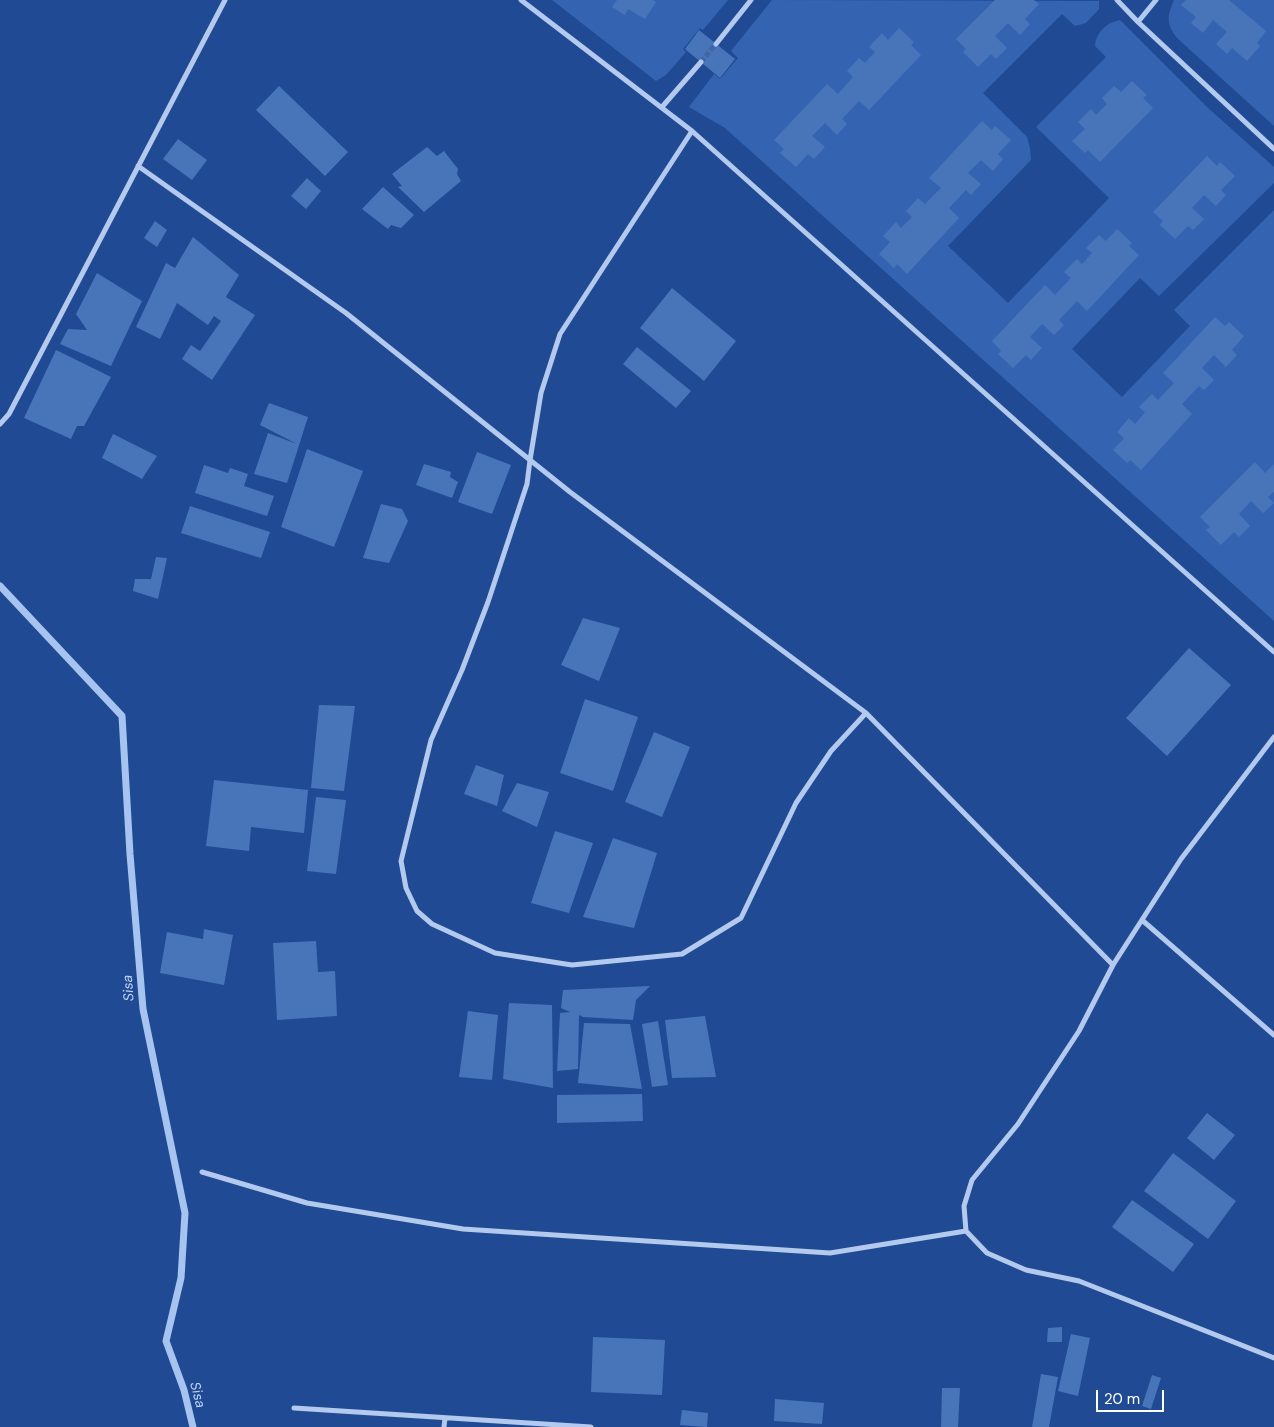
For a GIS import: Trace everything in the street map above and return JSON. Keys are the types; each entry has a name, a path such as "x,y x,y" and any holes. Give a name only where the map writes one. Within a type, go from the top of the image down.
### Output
{"street":[{"path":"0,424 9,414 225,0"},
{"path":"521,0 692,131 1274,652"},
{"path":"716,44 751,0"},
{"path":"1117,0 1138,22 1274,149"},
{"path":"1138,22 1156,0"},
{"path":"662,107 701,62"},
{"path":"692,131 560,334 541,393 527,484 488,602 462,670 431,740 401,860 406,888 417,911 432,924 495,953 572,965 682,954 741,918 796,803 831,751 866,713"},
{"path":"138,166 346,313 570,492 866,713 1113,965"},
{"path":"1274,737 1182,859 1113,965 1079,1031 1018,1124 972,1180 964,1206 966,1231 987,1253 1026,1270 1079,1281 1274,1358"},
{"path":"1142,920 1274,1035"},
{"path":"202,1172 307,1203 462,1229 830,1253 966,1231"},
{"path":"294,1408 591,1427"},
{"path":"444,1427 445,1418"}],"shaded area":[{"path":"552,0 728,0 703,30 700,28 683,49 686,52 666,75 656,81"},
{"path":"772,0 1099,1 1099,9 1086,23 1075,26 1062,14 983,93 1027,137 1031,160 948,246 1008,303 1109,198 1036,127 1106,57 1095,46 1097,36 1110,23 1120,20 1207,107 1274,167 1274,183 1159,296 1140,278 1072,349 1122,397 1190,326 1174,310 1274,210 1274,621 725,128 689,107 714,74 720,79 738,58 731,51"},
{"path":"1174,0 1274,0 1274,126 1177,38 1169,24 1170,11"}],"building":[{"path":"617,0 653,0 656,2 645,19 628,9 625,15 612,7"},
{"path":"995,0 1034,0 1039,4 1025,19 1030,24 1020,35 1008,23 995,36 1007,48 996,59 991,54 978,67 963,52 966,49 956,39"},
{"path":"1186,0 1229,0 1266,31 1257,43 1260,46 1247,61 1232,48 1227,54 1216,44 1227,32 1213,20 1203,33 1191,23 1196,17 1181,5"},
{"path":"899,28 914,42 911,45 921,55 869,110 859,101 842,119 847,124 837,135 825,123 812,136 825,147 814,159 808,154 796,167 780,153 784,149 774,140 827,84 838,94 853,77 847,71 859,58 865,63 875,52 869,47 882,33 888,40"},
{"path":"699,30 735,59 720,78 685,49"},
{"path":"1132,81 1147,95 1143,98 1153,108 1100,162 1088,150 1085,153 1072,141 1085,129 1078,122 1091,109 1096,115 1107,104 1102,98 1114,86 1121,92"},
{"path":"279,86 348,152 325,176 256,110"},
{"path":"982,121 992,130 995,126 1011,140 998,154 1003,159 993,171 981,160 968,173 981,184 971,195 966,190 949,208 959,218 907,274 897,264 894,268 879,254 890,242 883,236 896,222 901,228 912,217 906,211 918,198 925,204 941,188 929,178"},
{"path":"178,139 207,160 192,180 163,159"},
{"path":"427,147 437,156 444,151 458,169 457,174 461,181 424,212 398,187 402,186 392,174"},
{"path":"1207,156 1217,166 1220,162 1235,176 1221,190 1226,195 1216,206 1204,195 1192,208 1204,219 1193,230 1188,226 1175,239 1160,225 1163,221 1153,212"},
{"path":"307,178 321,191 306,209 291,196"},
{"path":"383,187 414,215 401,228 391,225 388,229 362,209"},
{"path":"155,221 167,230 157,247 144,238"},
{"path":"1117,229 1132,243 1129,246 1139,255 1087,311 1077,301 1059,320 1064,325 1054,335 1042,324 1030,337 1042,348 1031,360 1026,355 1013,368 998,354 1001,351 992,341 1045,285 1055,295 1071,278 1064,272 1077,259 1082,264 1092,253 1086,248 1099,235 1106,241"},
{"path":"193,237 239,275 226,297 255,315 212,380 182,359 191,345 200,351 221,321 214,316 208,325 177,303 160,339 136,327 166,263 175,268"},
{"path":"97,273 142,301 111,366 60,344 68,329 87,330 76,314"},
{"path":"672,288 736,341 704,381 640,328"},
{"path":"1215,317 1225,326 1229,322 1244,336 1232,350 1237,355 1226,367 1214,355 1202,368 1214,380 1204,390 1199,386 1182,404 1192,414 1141,470 1130,460 1127,463 1113,450 1124,438 1117,432 1129,418 1135,424 1145,412 1139,407 1152,394 1158,400 1174,383 1163,373"},
{"path":"637,347 691,391 676,408 623,364"},
{"path":"56,350 111,377 84,426 77,426 71,439 24,418"},
{"path":"269,403 308,417 287,483 254,474 268,433 297,444 260,425"},
{"path":"113,434 157,456 142,479 102,458"},
{"path":"307,449 363,471 334,547 281,527"},
{"path":"477,452 511,465 492,514 458,502"},
{"path":"1255,462 1265,473 1274,464 1274,492 1268,497 1274,503 1263,513 1251,501 1239,514 1250,526 1239,537 1234,532 1221,545 1206,530 1210,527 1200,517"},
{"path":"424,464 451,472 450,477 458,482 452,498 416,485"},
{"path":"204,465 228,473 230,468 248,474 244,486 274,496 267,516 195,493"},
{"path":"381,504 402,509 408,521 389,563 363,558"},
{"path":"190,506 270,532 261,558 181,533"},
{"path":"156,557 167,558 158,599 133,591 135,579 151,579"},
{"path":"583,618 620,628 599,681 561,665"},
{"path":"1189,648 1231,685 1167,756 1126,718"},
{"path":"585,699 638,717 613,791 560,773"},
{"path":"319,705 355,706 344,791 311,788"},
{"path":"654,732 690,747 662,817 625,802"},
{"path":"476,765 504,775 497,806 464,794"},
{"path":"214,780 308,790 304,833 251,827 249,851 206,846"},
{"path":"517,783 549,792 537,827 502,811"},
{"path":"316,797 346,800 336,874 307,871"},
{"path":"555,831 593,843 569,913 531,903"},
{"path":"613,838 657,853 634,928 583,917"},
{"path":"204,929 233,935 224,985 160,973 167,932 203,939"},
{"path":"316,941 318,972 335,971 337,1016 277,1020 273,943"},
{"path":"650,986 636,1000 633,1020 583,1017 579,1015 578,1069 557,1071 560,1013 570,1012 561,1008 563,990"},
{"path":"509,1003 552,1005 553,1088 503,1079"},
{"path":"468,1011 498,1015 492,1080 459,1077"},
{"path":"705,1016 716,1077 672,1078 665,1020"},
{"path":"658,1021 668,1085 652,1087 642,1024"},
{"path":"584,1023 630,1024 642,1089 578,1083"},
{"path":"642,1094 643,1121 557,1123 557,1095"},
{"path":"1207,1113 1235,1135 1214,1160 1187,1138"},
{"path":"1173,1153 1236,1201 1208,1239 1144,1191"},
{"path":"1132,1200 1194,1244 1173,1272 1112,1227"},
{"path":"1062,1327 1062,1342 1047,1342 1048,1328"},
{"path":"1071,1334 1090,1338 1078,1396 1058,1391"},
{"path":"593,1337 665,1340 662,1395 591,1392"},
{"path":"1041,1374 1058,1377 1049,1427 1032,1427"},
{"path":"1152,1375 1161,1378 1151,1409 1142,1406"},
{"path":"942,1388 960,1388 958,1427 941,1427"},
{"path":"775,1399 824,1403 822,1424 774,1421"},
{"path":"682,1410 708,1413 707,1427 680,1425"}],"waterway":[{"name":"Sisa","path":"0,586 122,716 130,854 143,1009 185,1213 181,1278 166,1341 184,1390 193,1427"}],"tunnel":[{"path":"701,62 716,44"}]}
